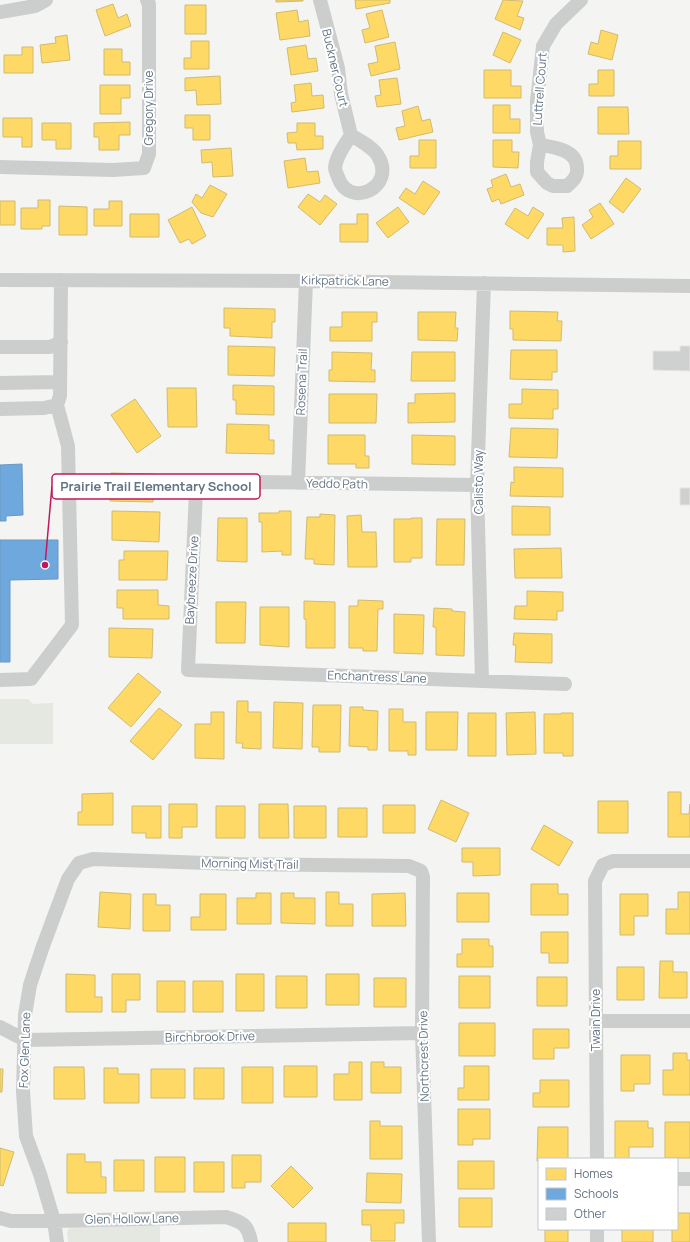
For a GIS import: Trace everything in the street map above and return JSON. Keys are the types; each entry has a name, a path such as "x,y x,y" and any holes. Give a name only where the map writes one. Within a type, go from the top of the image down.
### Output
{"street":[{"path":"0,12 35,6 46,0"},
{"name":"Gregory Drive","path":"0,167 113,170 144,168 149,154 149,4 147,0"},
{"name":"Buckner Court","path":"320,0 338,68 341,94 351,135"},
{"name":"Luttrell Court","path":"540,145 537,132 537,101 543,46 556,24 581,0"},
{"name":"Kirkpatrick Lane","path":"0,280 306,281 690,286"},
{"path":"0,680 31,679 72,625 68,446 57,405 60,396 62,280"},
{"name":"Rosena Trail","path":"298,483 306,281"},
{"name":"Calisto Way","path":"482,681 477,485 484,283"},
{"path":"0,347 50,347 62,342"},
{"path":"0,383 60,382"},
{"path":"0,409 44,408 57,405"},
{"name":"Yeddo Path","path":"196,491 257,482 477,485"},
{"name":"Baybreeze Drive","path":"188,670 196,491"},
{"name":"Enchantress Lane","path":"188,670 565,684"},
{"name":"Morning Mist Trail","path":"79,863 93,859 236,864 409,866 421,871"},
{"name":"Twain Drive","path":"597,1158 595,881 603,865 613,861 690,861"},
{"name":"Fox Glen Lane","path":"57,1242 54,1221 40,1174 26,1136 23,1091 25,1015 30,985 68,879 79,863"},
{"name":"Northcrest Drive","path":"421,871 423,878 422,1033 429,1242"},
{"path":"596,1021 690,1021"},
{"name":"Birchbrook Drive","path":"0,1027 25,1040 422,1033"},
{"path":"678,1179 690,1179"},
{"name":"Glen Hollow Lane","path":"0,1218 11,1221 54,1221 226,1217 243,1222 249,1232 251,1242"},
{"path":"597,1230 598,1242"}],"shaded area":[{"path":"0,699 28,699 33,704 53,703 53,744 0,744"},
{"path":"75,1226 160,1226 160,1242 68,1242 68,1229"}],"building: Homes":[{"path":"276,0 303,0 303,1 276,2"},
{"path":"355,0 390,0 390,3 356,9"},
{"path":"503,0 523,1 517,16 524,18 520,30 495,19"},
{"path":"113,4 118,18 127,14 131,26 105,36 96,10"},
{"path":"185,5 206,5 206,34 185,34"},
{"path":"297,10 299,22 308,20 310,36 280,40 276,13"},
{"path":"382,10 389,37 365,43 362,30 370,28 366,14"},
{"path":"601,30 618,35 612,60 588,54 591,42 598,44"},
{"path":"503,32 521,40 510,63 493,55"},
{"path":"67,35 70,60 42,63 40,45 56,43 55,37"},
{"path":"191,41 209,41 209,69 184,69 184,58 191,58"},
{"path":"395,42 400,69 371,76 368,64 378,62 375,46"},
{"path":"306,45 308,59 316,58 318,71 291,75 287,48"},
{"path":"22,47 33,47 33,73 4,73 4,55 22,55"},
{"path":"104,49 122,49 122,62 130,62 130,75 104,75"},
{"path":"484,70 511,70 511,86 521,86 521,98 484,98"},
{"path":"598,70 614,70 614,96 589,96 589,84 598,84"},
{"path":"220,76 221,104 197,105 196,90 185,91 185,78"},
{"path":"397,78 401,104 377,107 375,96 381,95 379,80"},
{"path":"311,83 312,96 323,95 324,108 292,112 291,103 296,102 294,85"},
{"path":"100,85 130,85 130,98 121,98 121,114 100,114"},
{"path":"493,105 510,105 510,119 520,119 520,133 493,133"},
{"path":"418,106 422,121 430,119 433,132 399,140 396,128 405,126 402,111"},
{"path":"598,107 628,107 629,134 598,134"},
{"path":"185,115 210,115 210,140 193,140 193,128 185,128"},
{"path":"3,118 32,118 32,147 22,147 22,137 3,137"},
{"path":"130,122 130,135 119,135 119,150 99,150 99,137 94,137 94,123"},
{"path":"42,123 71,123 71,149 56,149 56,140 42,140"},
{"path":"297,123 315,123 315,136 323,136 323,149 297,150 296,143 288,143 287,133 297,132"},
{"path":"419,140 436,140 436,168 410,168 410,156 419,156"},
{"path":"493,140 512,140 512,152 519,152 518,168 493,167"},
{"path":"618,141 641,141 641,169 610,169 610,156 618,156"},
{"path":"231,148 233,176 213,177 212,162 202,163 201,150"},
{"path":"305,158 307,172 318,171 320,183 288,188 284,161"},
{"path":"506,174 511,187 520,184 524,195 501,204 499,199 492,202 487,189 493,187 491,180"},
{"path":"626,178 641,189 623,213 609,202"},
{"path":"423,181 440,192 424,215 399,198 406,188 415,194"},
{"path":"210,185 227,194 213,217 201,213 192,202 196,194 202,198"},
{"path":"308,194 320,202 325,195 337,204 320,225 298,207"},
{"path":"38,200 50,200 50,226 42,226 42,229 21,229 21,208 38,208"},
{"path":"0,201 15,201 15,225 0,225"},
{"path":"109,201 122,201 122,226 94,226 94,209 109,209"},
{"path":"600,203 614,224 591,239 582,225 593,217 589,210"},
{"path":"59,206 87,207 87,235 59,235"},
{"path":"192,207 206,236 192,244 189,239 180,243 168,220"},
{"path":"398,207 409,222 388,238 376,223"},
{"path":"533,207 544,214 528,239 505,224 515,208 528,216"},
{"path":"130,214 159,214 159,237 130,237"},
{"path":"357,214 368,214 368,242 340,242 340,224 357,224"},
{"path":"574,217 575,251 563,252 563,245 547,245 547,228 563,228 562,218"},
{"path":"224,308 275,309 275,322 272,322 272,338 230,336 230,328 224,328"},
{"path":"510,311 558,312 557,321 562,321 561,341 513,340 513,329 510,329"},
{"path":"342,312 377,312 377,322 372,322 372,341 330,341 330,327 342,327"},
{"path":"418,312 456,312 455,328 458,328 457,341 418,340"},
{"path":"228,346 275,347 274,376 228,375"},
{"path":"511,350 557,350 557,372 552,372 552,380 510,379"},
{"path":"332,352 372,353 371,370 375,370 375,382 329,381 329,370 332,370"},
{"path":"412,352 455,352 455,381 411,381"},
{"path":"233,385 274,386 274,415 236,414 236,400 233,400"},
{"path":"167,388 196,388 197,427 168,427"},
{"path":"522,389 558,390 558,409 553,409 553,419 509,418 509,404 522,404"},
{"path":"455,393 455,422 408,423 408,403 415,403 415,394"},
{"path":"329,394 377,394 376,423 329,423"},
{"path":"135,399 161,436 137,453 111,415"},
{"path":"227,424 269,425 269,440 274,440 274,454 226,453"},
{"path":"511,428 558,429 557,458 509,457"},
{"path":"328,435 365,435 365,456 369,456 369,468 356,468 356,464 328,464"},
{"path":"412,435 455,436 455,465 412,464"},
{"path":"514,467 563,468 563,497 510,496 511,482 514,483"},
{"path":"111,473 154,474 153,502 110,501"},
{"path":"512,506 550,507 550,535 512,535"},
{"path":"112,511 160,512 159,542 112,540"},
{"path":"279,511 291,511 291,555 282,555 282,551 262,552 262,522 259,522 259,513 279,513"},
{"path":"320,514 335,515 334,565 314,564 314,559 305,559 307,517 320,517"},
{"path":"361,515 362,532 376,532 377,567 348,567 347,516"},
{"path":"218,518 247,518 247,562 217,561"},
{"path":"422,518 422,558 411,558 411,562 394,562 394,519"},
{"path":"437,519 465,519 464,565 436,565"},
{"path":"561,548 562,578 515,578 514,549"},
{"path":"124,551 168,551 167,580 119,580 119,560 124,560"},
{"path":"117,590 158,590 158,605 169,606 169,619 123,619 123,608 117,608"},
{"path":"527,591 563,592 563,611 557,611 557,620 514,619 515,606 527,606"},
{"path":"358,600 383,601 383,609 378,609 377,651 363,651 363,648 349,648 349,606 358,606"},
{"path":"304,601 335,602 335,648 306,648 306,619 304,619"},
{"path":"216,602 246,602 245,643 216,643"},
{"path":"260,607 289,607 289,647 260,645"},
{"path":"434,608 452,609 452,611 465,612 464,656 436,655 436,627 433,627"},
{"path":"394,614 424,615 423,654 394,653"},
{"path":"109,628 153,629 152,658 109,657"},
{"path":"514,633 552,634 552,663 515,662 516,645 513,645"},
{"path":"138,673 161,692 131,727 108,708"},
{"path":"237,701 248,701 248,712 261,712 261,749 242,748 243,743 236,743"},
{"path":"274,702 303,703 302,749 273,748"},
{"path":"313,705 341,705 340,752 319,752 319,747 312,747"},
{"path":"350,707 363,707 363,710 378,711 377,750 368,750 368,747 349,746"},
{"path":"159,708 182,725 153,760 130,741"},
{"path":"389,709 403,709 403,722 416,722 416,755 408,755 408,751 389,751"},
{"path":"211,712 224,712 224,759 195,758 195,724 211,724"},
{"path":"426,712 458,712 457,750 426,750"},
{"path":"535,712 536,754 507,755 506,713"},
{"path":"468,713 496,713 496,756 468,756"},
{"path":"573,713 573,756 563,756 563,753 544,753 544,714"},
{"path":"668,792 681,792 681,814 689,814 690,804 690,837 668,837"},
{"path":"113,793 113,825 78,825 78,812 82,812 82,794"},
{"path":"441,800 469,813 456,842 428,829"},
{"path":"598,801 628,801 628,833 598,833"},
{"path":"169,804 197,804 197,827 182,827 182,838 169,838"},
{"path":"259,804 288,804 289,838 259,838"},
{"path":"383,805 415,805 415,833 383,833"},
{"path":"132,806 161,806 161,838 146,838 146,833 132,833"},
{"path":"216,806 245,806 245,838 216,838"},
{"path":"294,806 326,806 326,838 294,838"},
{"path":"338,808 367,808 367,837 338,837"},
{"path":"544,825 573,842 559,866 531,849"},
{"path":"462,848 500,848 500,875 473,876 473,862 462,862"},
{"path":"531,884 558,884 558,894 568,894 568,915 531,915"},
{"path":"100,892 131,894 130,929 98,927"},
{"path":"326,892 339,892 339,904 353,904 353,926 326,926"},
{"path":"678,892 690,892 690,934 666,934 666,909 678,909"},
{"path":"256,893 271,893 271,924 237,924 237,898 256,898"},
{"path":"281,893 294,893 294,898 315,898 315,924 281,923"},
{"path":"405,893 406,926 372,926 372,894"},
{"path":"457,893 489,893 489,922 457,922"},
{"path":"143,894 156,894 156,905 170,905 170,931 143,931"},
{"path":"200,894 226,894 226,930 191,930 191,917 200,917"},
{"path":"620,894 648,894 648,916 634,916 634,935 620,935"},
{"path":"541,932 568,932 568,963 549,963 549,953 541,953"},
{"path":"462,939 489,939 489,946 493,946 493,967 457,967 457,954 462,954"},
{"path":"660,961 673,961 673,972 687,972 687,998 659,998"},
{"path":"617,967 644,967 644,1000 617,1000"},
{"path":"66,974 95,975 95,997 102,997 102,1012 66,1012"},
{"path":"112,974 140,974 140,1000 126,1000 126,1012 112,1012"},
{"path":"236,974 264,974 264,1011 236,1011"},
{"path":"326,974 359,974 359,1005 326,1005"},
{"path":"276,976 307,976 307,1008 276,1008"},
{"path":"459,976 490,976 490,1008 459,1008"},
{"path":"537,977 567,977 567,1006 537,1006"},
{"path":"374,978 406,978 406,1007 374,1007"},
{"path":"157,981 185,981 185,1012 157,1012"},
{"path":"193,981 223,981 223,1012 193,1012"},
{"path":"459,1023 495,1023 495,1056 459,1056"},
{"path":"533,1029 569,1029 569,1048 554,1048 554,1059 533,1059"},
{"path":"673,1053 687,1053 687,1060 690,1060 690,1095 663,1095 663,1070 673,1070"},
{"path":"621,1055 650,1055 650,1084 634,1084 634,1091 621,1091"},
{"path":"349,1062 362,1062 362,1100 334,1100 334,1074 349,1074"},
{"path":"371,1062 384,1062 384,1067 401,1067 401,1093 371,1093"},
{"path":"284,1066 317,1066 317,1097 284,1097"},
{"path":"464,1066 489,1066 489,1100 458,1100 458,1088 464,1088"},
{"path":"54,1067 84,1067 85,1099 54,1099"},
{"path":"242,1067 273,1067 273,1103 242,1103"},
{"path":"104,1068 118,1068 118,1074 139,1074 139,1103 104,1103"},
{"path":"194,1068 224,1068 224,1099 194,1099"},
{"path":"0,1069 3,1069 2,1092 0,1092"},
{"path":"151,1069 185,1069 185,1098 151,1098"},
{"path":"540,1080 569,1080 569,1107 533,1107 533,1093 540,1093"},
{"path":"458,1109 490,1109 490,1139 473,1139 473,1145 458,1145"},
{"path":"370,1121 380,1121 380,1126 402,1126 402,1159 370,1159"},
{"path":"615,1121 648,1121 648,1128 653,1128 653,1147 629,1147 629,1158 615,1158"},
{"path":"665,1122 690,1122 690,1158 665,1158"},
{"path":"538,1127 568,1127 568,1158 538,1158 537,1161"},
{"path":"0,1148 14,1152 3,1186 0,1185"},
{"path":"67,1154 85,1154 85,1162 101,1162 101,1177 106,1177 106,1193 67,1193"},
{"path":"232,1155 261,1155 261,1182 245,1182 245,1188 232,1188"},
{"path":"155,1157 185,1157 185,1192 155,1192"},
{"path":"114,1160 144,1160 144,1191 114,1191"},
{"path":"458,1161 494,1161 494,1189 458,1189"},
{"path":"194,1162 224,1162 224,1192 194,1192"},
{"path":"291,1166 313,1188 293,1208 271,1186"},
{"path":"367,1173 402,1174 401,1203 366,1202"},
{"path":"459,1198 492,1198 492,1227 459,1227"},
{"path":"362,1210 404,1210 404,1223 395,1223 395,1241 371,1241 371,1225 362,1225"},
{"path":"678,1213 690,1213 690,1242 672,1242 672,1230 678,1230"},
{"path":"288,1223 326,1223 326,1242 288,1242"},
{"path":"545,1230 568,1230 568,1242 545,1242"},
{"path":"622,1230 653,1230 653,1242 622,1242"}],"building: Schools":[{"path":"22,464 23,515 6,516 6,521 0,521 0,465"},
{"path":"0,540 58,540 58,579 10,580 10,662 0,662"}],"building: Other":[{"path":"680,346 690,346 690,371 653,370 653,351 680,351"},
{"path":"680,488 690,488 690,505 680,505"}],"place":[{"name":"Prairie Trail Elementary School","path":"45,565"}]}
